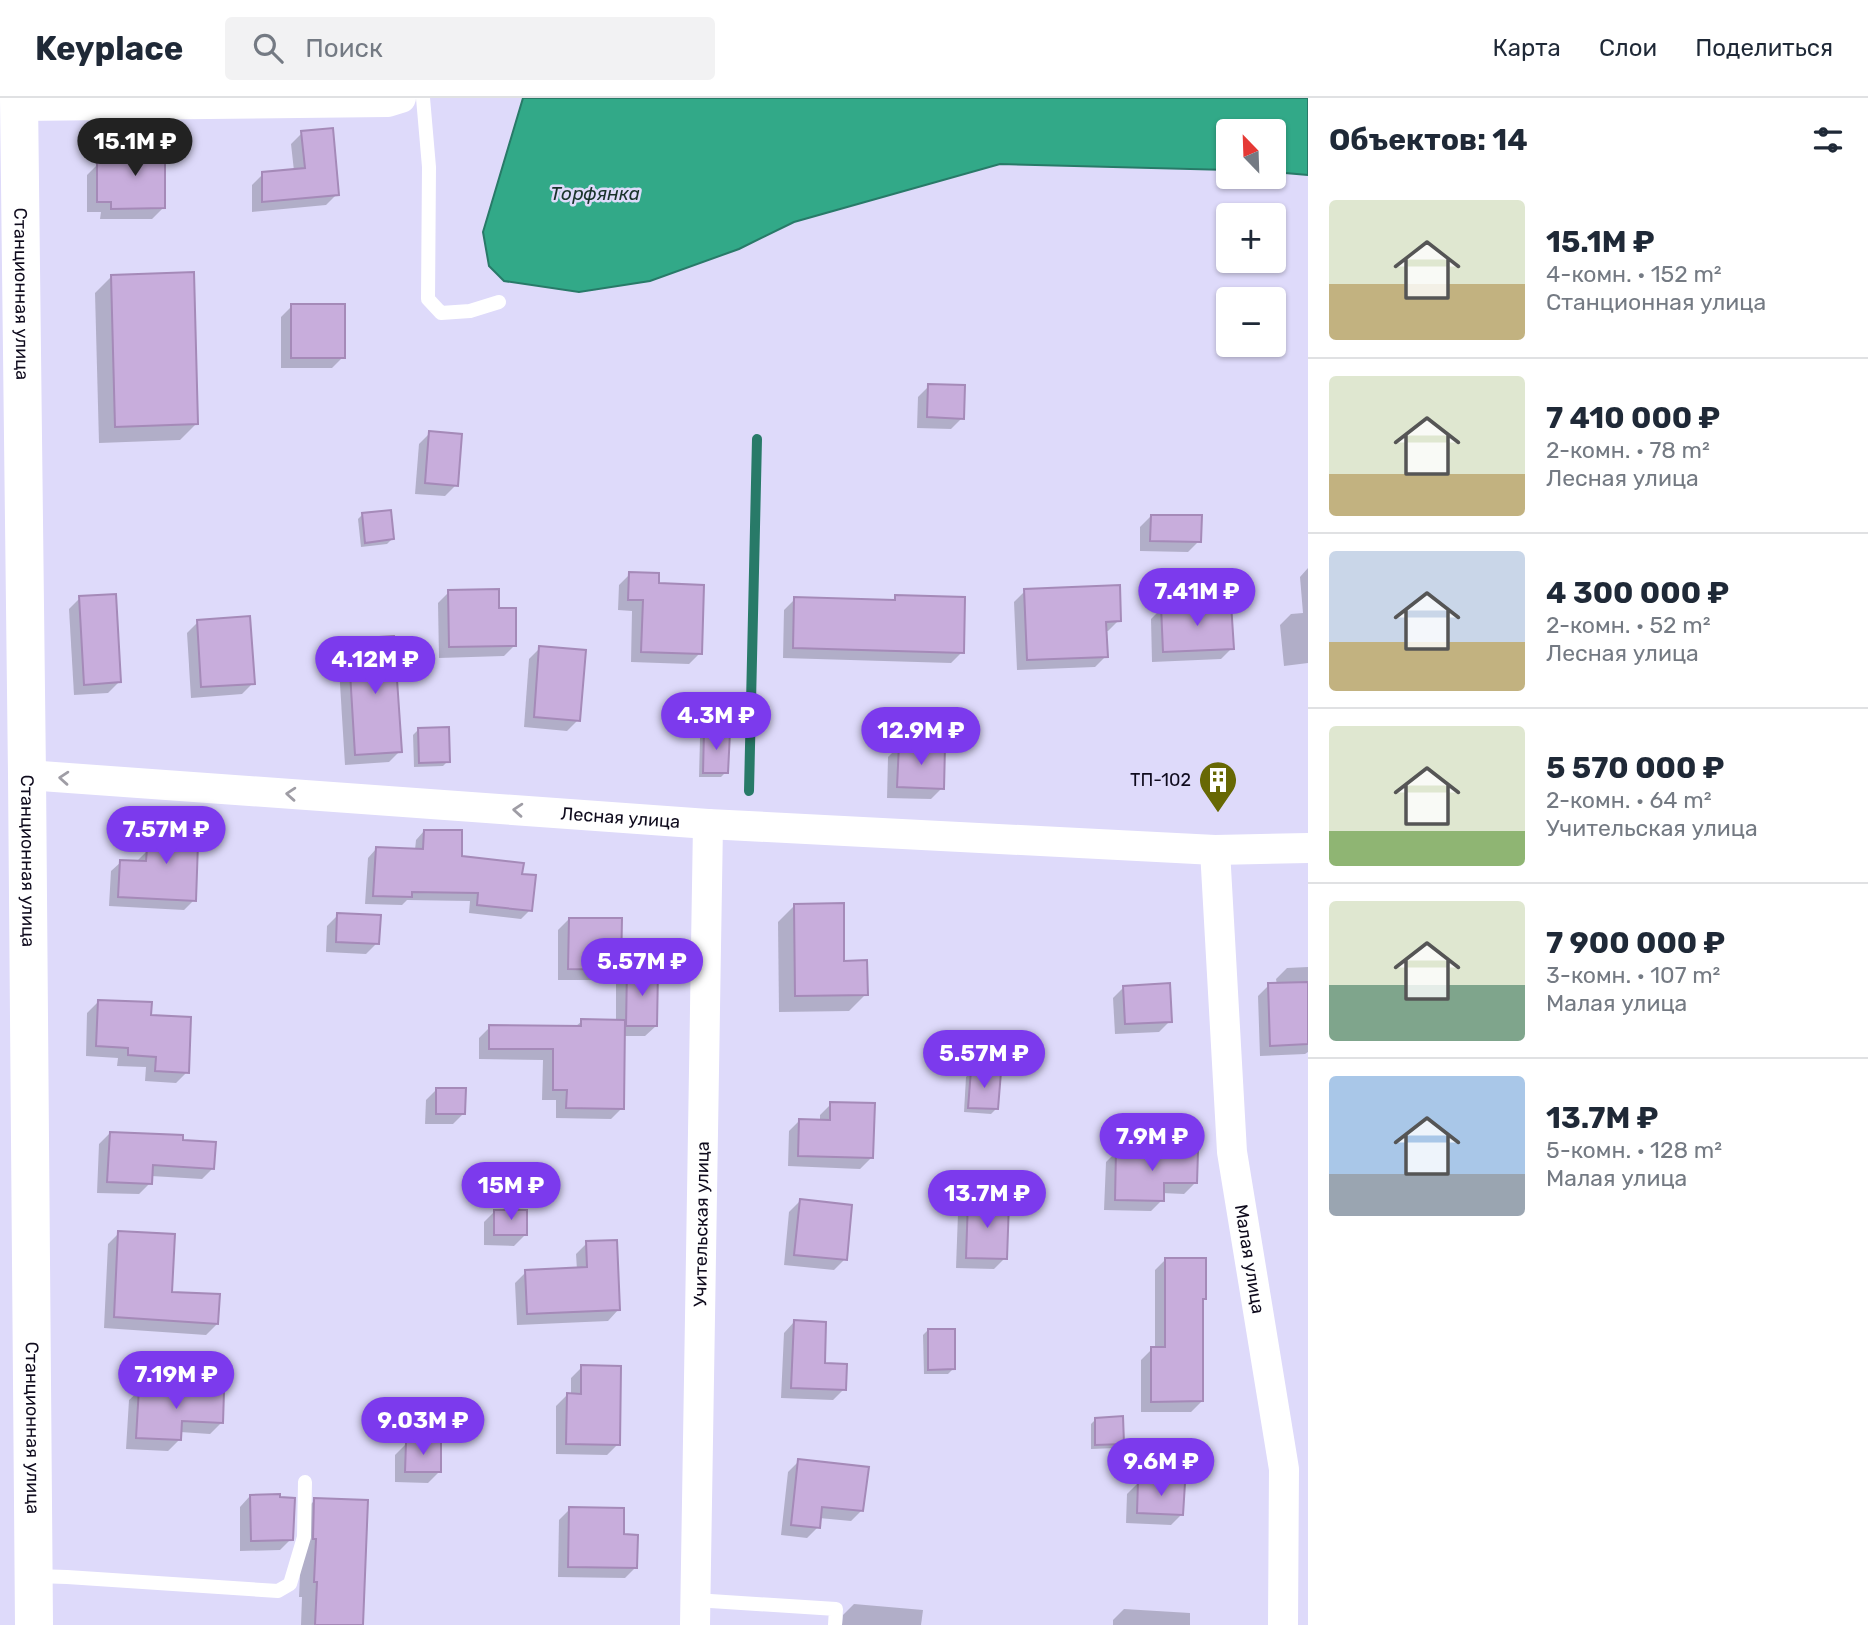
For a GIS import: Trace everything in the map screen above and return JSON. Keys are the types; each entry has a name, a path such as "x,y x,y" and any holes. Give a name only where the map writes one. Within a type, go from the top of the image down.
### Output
{"main road":[{"name":"Станционная улица","path":"19,102 10,265 27,775 34,1625"}],"street":[{"path":"19,102 388,102 401,98"},
{"name":"Лесная улица","path":"27,775 708,824 1215,850 1308,848"},
{"name":"Учительская улица","path":"695,1613 708,824"},
{"name":"Малая улица","path":"1215,850 1232,1152 1296,1469 1283,1625"}],"lane":[{"path":"423,98 429,167 428,299 440,313 470,311 499,302"},
{"path":"34,1576 278,1591 290,1584 304,1537 305,1482"},
{"path":"695,1613 836,1609 835,1625"}],"water":[{"name":"Торфянка","path":"523,98 1308,98 1308,175 1286,173 1286,119 1216,119 1216,170 1000,164 794,222 739,249 650,281 579,292 504,281 489,266 483,232"}],"building":[{"path":"333,128 339,195 262,202 262,172 305,168 301,131"},
{"path":"130,141 165,141 165,208 111,209 111,202 97,202 97,162 130,162"},
{"path":"194,272 198,424 115,427 111,275"},
{"path":"291,304 345,304 345,358 291,358"},
{"path":"928,384 965,385 964,419 927,417"},
{"path":"429,431 462,434 458,486 425,483"},
{"path":"391,510 394,539 365,543 362,513"},
{"path":"1151,515 1202,515 1201,542 1150,541"},
{"path":"629,572 659,573 659,583 704,585 702,654 641,652 643,600 628,600"},
{"path":"1120,585 1121,621 1106,622 1108,657 1027,660 1024,589"},
{"path":"499,589 499,608 516,608 516,646 449,647 448,590"},
{"path":"116,594 121,682 84,685 79,596"},
{"path":"895,595 965,597 964,653 793,648 794,597 895,600"},
{"path":"1231,603 1234,649 1163,652 1161,606"},
{"path":"250,616 255,684 201,687 197,620"},
{"path":"394,636 402,752 355,755 348,639"},
{"path":"539,646 586,650 580,721 534,717"},
{"path":"449,727 450,762 419,763 418,728"},
{"path":"704,731 730,732 728,773 703,773"},
{"path":"899,744 945,746 944,789 897,787"},
{"path":"171,812 199,814 196,901 118,897 120,860 146,861 147,849 169,850"},
{"path":"424,830 462,830 462,856 524,863 522,874 536,875 532,911 477,905 478,893 412,892 412,897 373,896 376,847 423,849"},
{"path":"844,903 844,961 867,960 868,995 795,996 794,904"},
{"path":"337,913 381,915 379,944 336,942"},
{"path":"569,918 622,918 621,970 568,969"},
{"path":"627,969 658,970 657,1026 626,1026"},
{"path":"1308,982 1308,1044 1270,1046 1268,983"},
{"path":"1170,983 1172,1022 1125,1024 1123,986"},
{"path":"98,1000 152,1002 151,1015 191,1017 189,1073 155,1071 156,1057 128,1055 128,1048 96,1046"},
{"path":"581,1019 625,1020 624,1109 566,1108 567,1090 553,1090 553,1049 489,1049 489,1025 581,1026"},
{"path":"971,1070 1001,1072 998,1109 968,1108"},
{"path":"436,1088 466,1088 465,1114 436,1114"},
{"path":"830,1102 875,1103 873,1158 798,1156 799,1119 830,1120"},
{"path":"110,1132 183,1135 183,1140 216,1142 214,1169 153,1165 152,1184 107,1182"},
{"path":"1116,1150 1198,1151 1197,1183 1164,1183 1164,1201 1115,1200"},
{"path":"800,1199 852,1205 847,1260 794,1255"},
{"path":"968,1200 1009,1202 1007,1259 966,1258"},
{"path":"494,1210 527,1210 527,1235 494,1235"},
{"path":"118,1231 175,1234 172,1292 220,1294 218,1324 114,1317"},
{"path":"617,1240 620,1310 527,1314 525,1270 587,1267 586,1241"},
{"path":"1165,1258 1206,1258 1206,1299 1203,1299 1203,1401 1151,1402 1151,1347 1165,1347"},
{"path":"794,1320 826,1322 825,1363 847,1364 846,1390 791,1388"},
{"path":"928,1329 955,1329 955,1369 928,1370"},
{"path":"581,1365 621,1366 620,1445 566,1444 567,1393 581,1394"},
{"path":"139,1388 224,1391 223,1423 182,1421 181,1440 136,1438"},
{"path":"1123,1416 1124,1444 1095,1445 1095,1418"},
{"path":"406,1442 441,1442 441,1472 405,1472"},
{"path":"798,1459 869,1467 863,1511 822,1507 820,1528 791,1525"},
{"path":"1138,1481 1185,1483 1183,1515 1137,1513"},
{"path":"280,1494 280,1497 295,1498 293,1540 251,1541 250,1495"},
{"path":"314,1498 368,1500 363,1625 315,1625 317,1582 314,1582"},
{"path":"569,1507 624,1508 624,1534 638,1535 637,1568 568,1567"}],"waterway":[{"path":"749,791 757,439"}],"place":[{"name":"ТП-102","path":"1218,814"}]}
